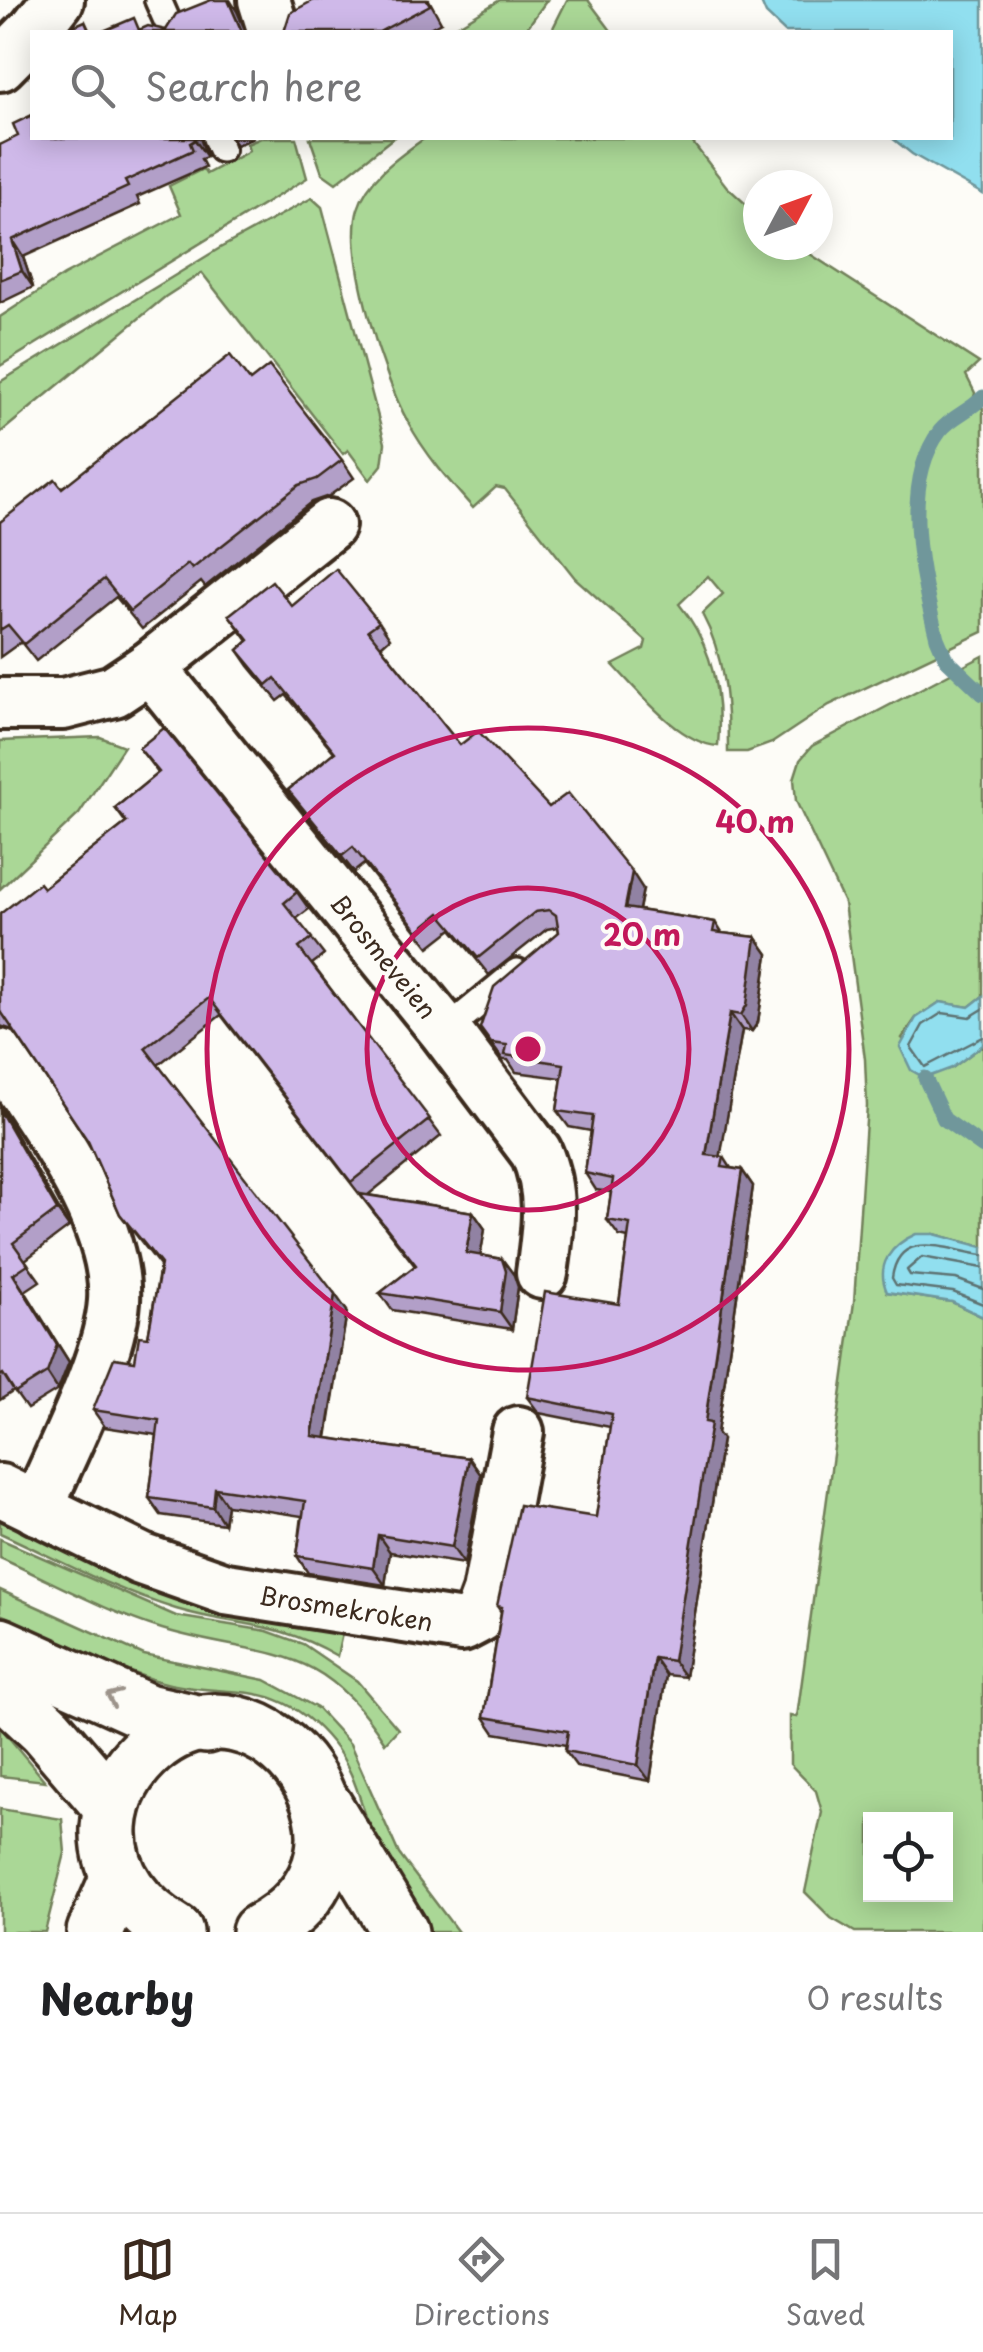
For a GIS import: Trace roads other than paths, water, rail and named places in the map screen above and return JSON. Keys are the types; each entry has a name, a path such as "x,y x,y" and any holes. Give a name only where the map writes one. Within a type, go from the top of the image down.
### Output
{"main road":[{"path":"0,1646 148,1712 206,1725 236,1726 276,1743 308,1773 400,1932"},
{"path":"0,1686 46,1730 112,1807"},
{"path":"175,1932 144,1910 119,1877 111,1854 112,1807 122,1782 146,1751 180,1731 206,1725"},
{"path":"260,1932 296,1907 320,1868 325,1834 321,1800"},
{"path":"95,1932 119,1877"}],"street":[{"path":"35,30 58,0"},
{"path":"264,0 273,30"},
{"path":"0,65 30,36"},
{"path":"0,704 89,700 150,667 329,525"},
{"name":"Brosmeveien","path":"150,667 446,1031 518,1126 546,1174 549,1202 542,1273"},
{"name":"Brosmekroken","path":"0,1055 88,1200 103,1232 114,1283 111,1322 102,1350 18,1499 141,1559 226,1589 462,1626 478,1618 488,1593 518,1432"}],"lane":[{"path":"158,0 171,30"},
{"path":"446,1031 543,952"}],"water":[{"path":"760,0 983,0 983,194 894,140 953,140 953,30 783,30 766,14"},
{"path":"983,996 983,1045 952,1068 925,1078 911,1070 900,1047 916,1018 940,1002 969,1007"},
{"path":"916,1234 934,1234 983,1247 983,1317 952,1302 887,1292 883,1273 888,1257 899,1244"}],"waterway":[{"path":"983,397 940,431 927,453 917,504 925,588 937,638 946,659 983,694"},
{"path":"925,1078 944,1119 983,1147"}]}
